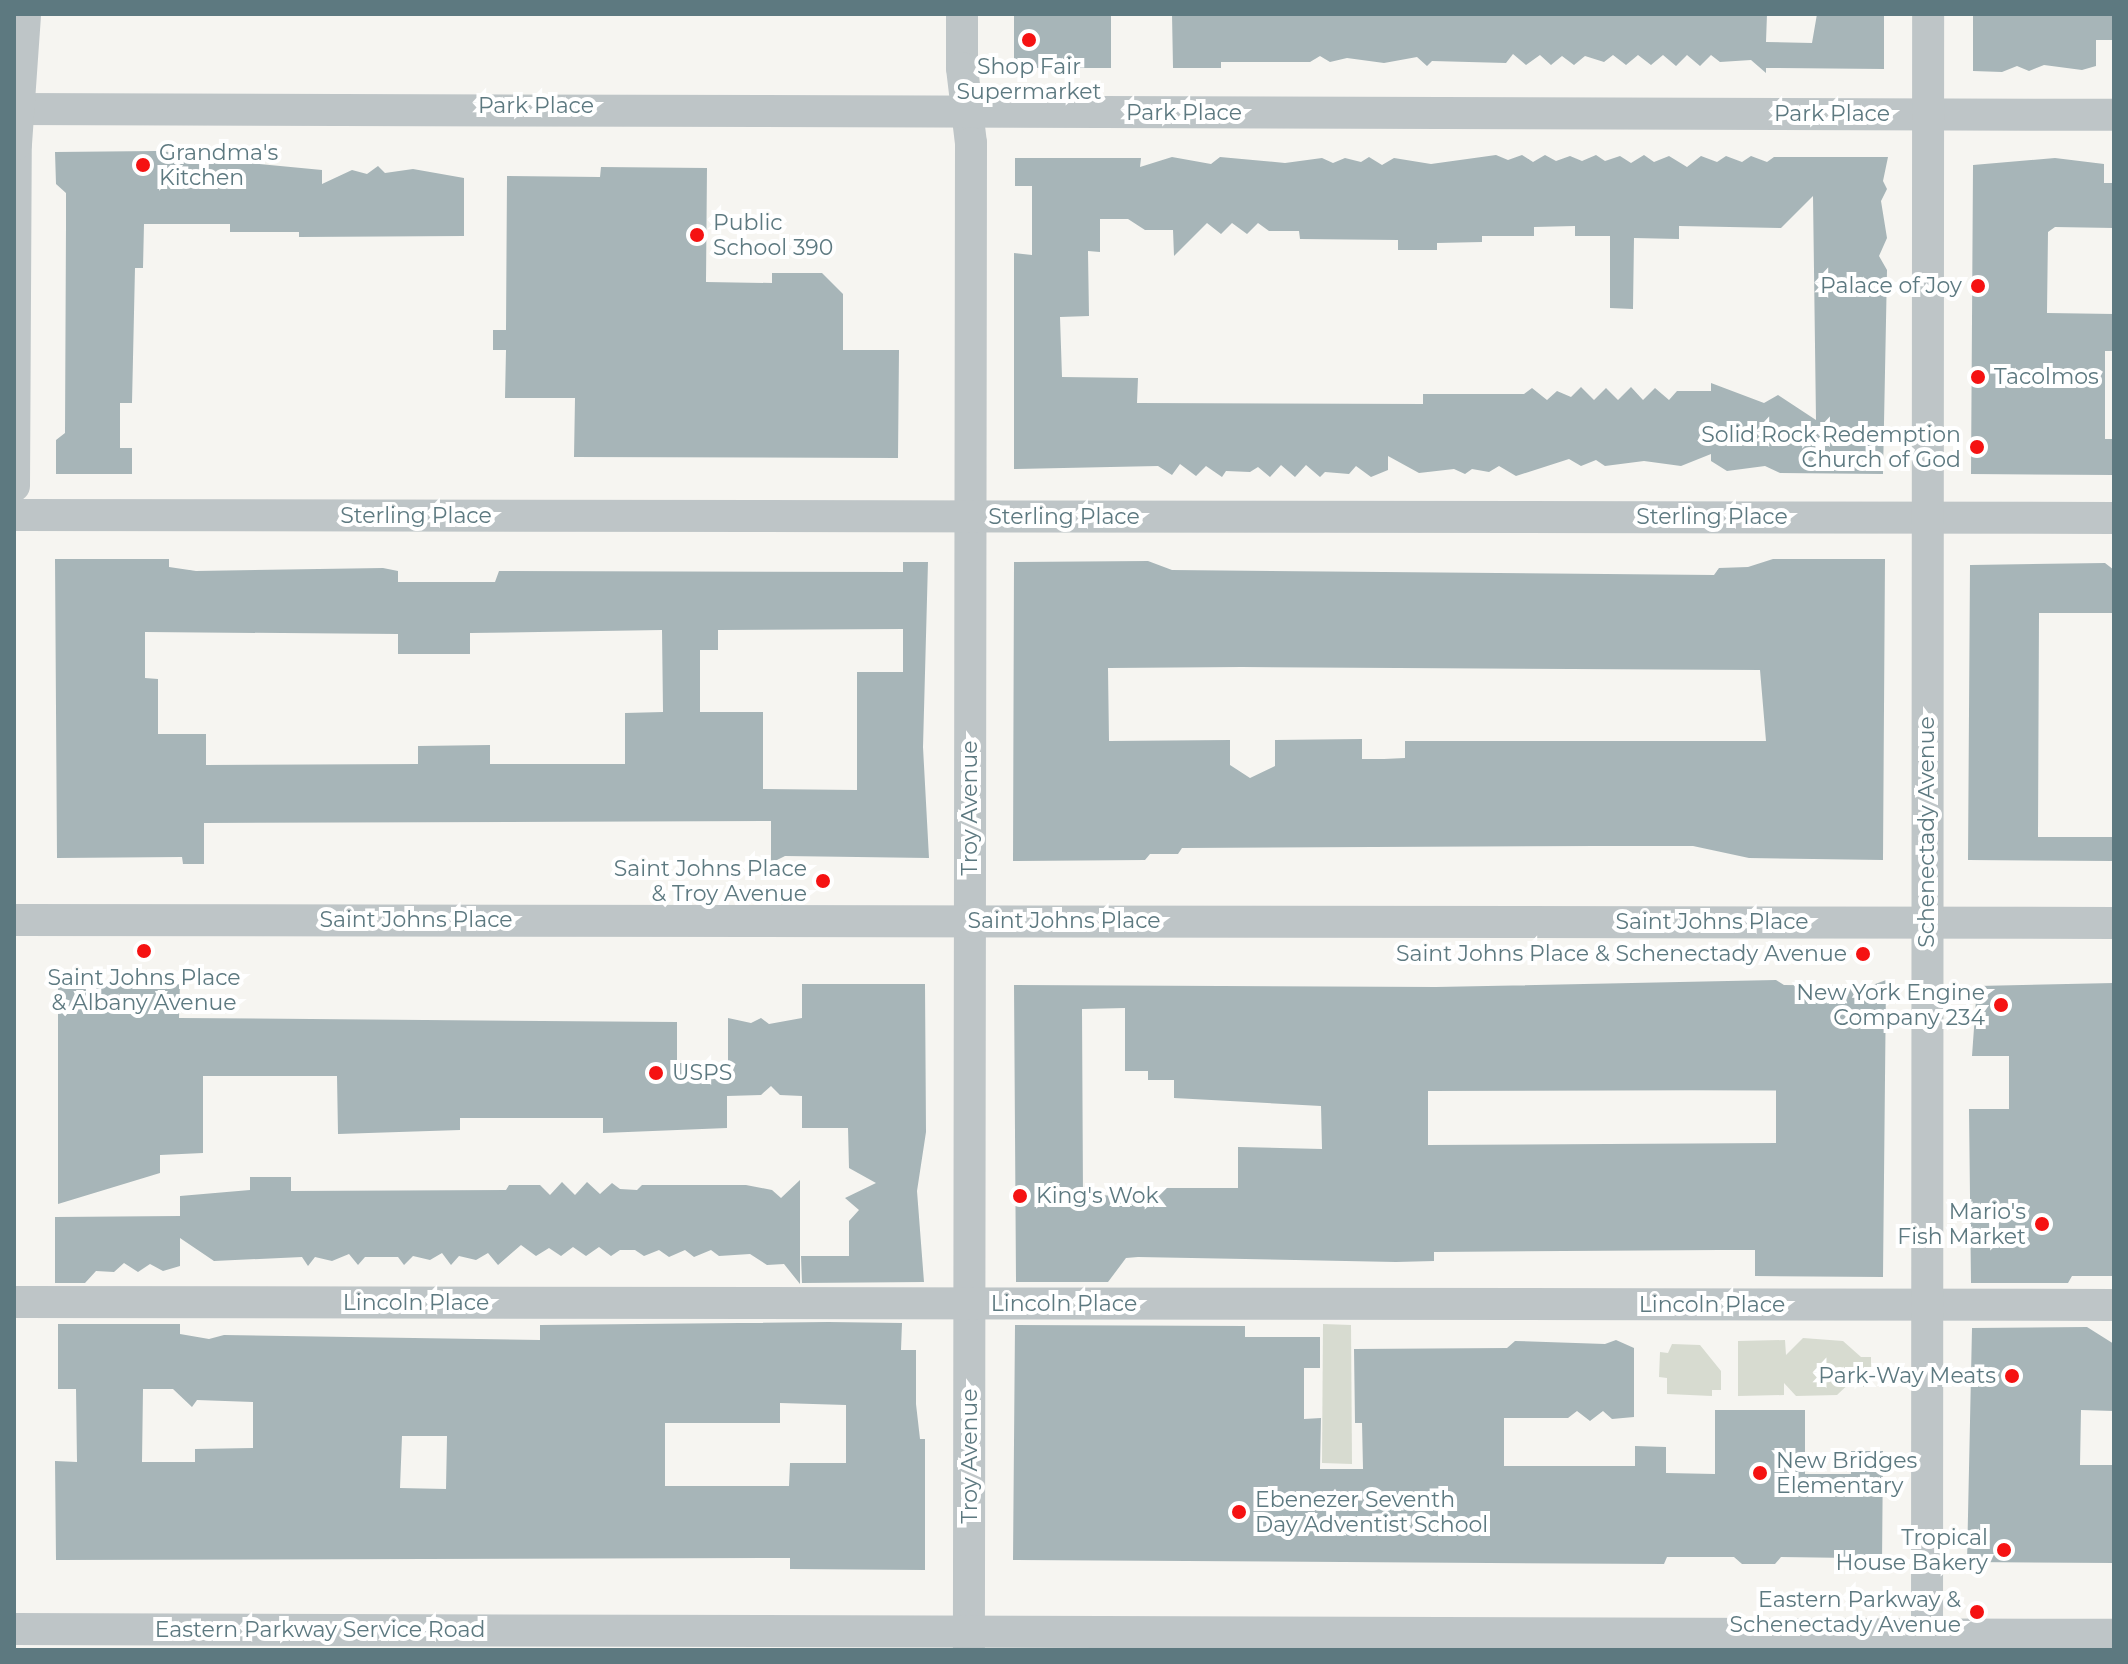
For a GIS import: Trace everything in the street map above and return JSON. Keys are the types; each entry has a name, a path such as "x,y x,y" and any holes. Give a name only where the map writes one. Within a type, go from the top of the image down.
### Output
{"street":[{"path":"14,486 17,109 25,14"},
{"name":"Troy Avenue","path":"962,14 971,143 970,1641"},
{"name":"Schenectady Avenue","path":"1927,1642 1928,14"},
{"name":"Park Place","path":"17,109 2114,115"},
{"name":"Sterling Place","path":"14,515 2114,518"},
{"name":"Saint Johns Place","path":"14,920 2114,923"},
{"name":"Lincoln Place","path":"14,1302 2114,1305"},
{"name":"Eastern Parkway Service Road","path":"14,1629 970,1641 1927,1642 2114,1635"}],"shaded area":[{"path":"1323,1324 1351,1325 1352,1464 1322,1463"},
{"path":"1803,1338 1843,1341 1861,1357 1871,1357 1871,1387 1856,1387 1855,1378 1837,1395 1796,1396 1784,1383 1784,1395 1738,1396 1738,1341 1785,1340 1786,1355"},
{"path":"1672,1344 1700,1345 1721,1371 1721,1390 1712,1390 1712,1396 1667,1394 1667,1378 1659,1377 1660,1352 1668,1353"}],"building":[{"path":"1014,14 1111,14 1111,68 1021,68 1014,61"},
{"path":"1172,14 1767,14 1766,42 1812,43 1817,14 1884,14 1884,69 1766,68 1766,73 1751,60 1720,62 1711,55 1700,66 1687,55 1676,66 1663,55 1651,65 1638,55 1626,65 1613,55 1604,62 1585,56 1574,65 1562,56 1551,65 1540,55 1526,65 1513,54 1506,63 1432,61 1427,66 1417,57 1384,63 1347,58 1330,62 1320,56 1310,62 1221,62 1221,68 1173,68"},
{"path":"1973,14 2114,14 2114,40 2096,40 2096,66 2082,70 2044,65 2029,71 2017,66 2002,72 1973,71"},
{"path":"156,151 193,154 198,160 212,153 229,161 322,170 322,184 352,170 367,174 378,166 385,173 413,169 464,178 464,236 299,237 299,232 230,232 230,224 144,224 143,268 135,268 132,403 120,403 120,448 132,448 132,474 56,474 56,440 65,433 66,193 56,184 55,152"},
{"path":"1496,155 1508,160 1522,155 1533,162 1545,155 1556,161 1570,156 1582,161 1596,155 1605,161 1620,156 1631,163 1644,155 1654,162 1669,156 1687,167 1701,156 1717,162 1726,156 1742,162 1751,156 1767,162 1774,157 1888,157 1883,181 1887,189 1881,201 1887,238 1879,256 1887,270 1883,474 1780,473 1765,466 1727,471 1711,461 1711,454 1681,466 1644,461 1605,466 1596,460 1581,466 1569,459 1516,476 1499,466 1489,472 1472,469 1465,474 1454,469 1419,473 1388,456 1388,470 1371,477 1356,466 1349,474 1325,472 1320,477 1306,465 1295,477 1281,465 1270,477 1258,467 1250,472 1226,471 1222,477 1206,466 1196,476 1180,464 1172,475 1158,466 1014,469 1014,253 1032,255 1032,186 1015,186 1015,158 1141,158 1140,167 1172,157 1211,164 1220,157 1285,163 1322,158 1333,163 1345,158 1361,162 1369,157 1382,165 1394,158 1431,164","holes":["1813,196 1816,420 1778,395 1764,403 1711,383 1711,391 1677,391 1669,400 1655,388 1643,400 1631,387 1618,400 1606,388 1594,400 1581,387 1571,397 1557,391 1547,400 1532,388 1524,394 1423,394 1423,404 1137,403 1138,378 1062,377 1060,317 1089,316 1088,251 1100,252 1100,219 1128,219 1145,230 1173,230 1174,256 1207,223 1221,234 1232,223 1247,234 1258,223 1269,231 1299,231 1300,239 1398,240 1398,250 1437,250 1437,243 1482,242 1482,236 1534,236 1534,227 1575,226 1575,236 1610,236 1610,308 1633,309 1634,238 1679,239 1679,226 1781,228"]},
{"path":"2055,158 2104,164 2104,183 2114,183 2114,228 2055,227 2048,232 2047,313 2114,314 2114,351 2105,351 2105,439 2114,439 2114,475 1971,474 1973,165"},
{"path":"601,167 707,168 706,282 772,283 772,273 822,273 843,294 843,350 899,350 898,458 574,457 575,398 505,398 506,350 493,350 493,330 506,330 507,176 600,177"},
{"path":"55,559 169,559 169,567 196,571 383,568 398,571 398,582 495,582 499,571 903,572 903,562 928,562 923,747 929,858 785,856 771,863 771,821 204,823 204,864 183,864 182,857 57,858","holes":["903,629 903,672 857,672 857,790 763,789 763,712 700,712 700,650 718,650 718,630","662,630 663,712 625,713 625,764 490,764 490,745 418,746 418,764 206,765 206,734 158,734 158,679 145,678 145,632 398,634 398,654 470,654 470,633"]},
{"path":"1773,559 1885,559 1883,860 1749,858 1693,846 1596,846 1182,848 1178,854 1150,854 1145,860 1013,861 1014,562 1148,561 1172,570 1714,575 1719,568 1748,567","holes":["1108,668 1760,670 1766,741 1405,741 1405,758 1362,759 1362,739 1275,740 1275,766 1250,778 1230,765 1230,740 1109,741"]},
{"path":"2105,563 2114,570 2114,613 2039,613 2038,837 2114,837 2114,861 1968,860 1970,565"},
{"path":"1776,980 1784,985 1870,986 1886,980 1883,1277 1755,1276 1755,1250 1720,1250 1434,1252 1434,1261 1396,1262 1138,1257 1126,1258 1108,1282 1016,1282 1014,985 1436,987","holes":["1125,1008 1125,1071 1148,1071 1148,1080 1174,1080 1174,1098 1321,1106 1322,1149 1238,1147 1238,1188 1163,1188 1163,1192 1138,1191 1138,1196 1083,1195 1082,1009","1776,1090 1776,1143 1428,1145 1428,1091"]},
{"path":"58,983 180,983 179,1018 677,1022 677,1063 728,1063 728,1018 751,1023 761,1018 769,1024 802,1018 802,984 925,984 926,1132 917,1191 924,1282 802,1283 801,1256 849,1256 849,1221 859,1210 845,1198 876,1183 849,1168 848,1128 802,1128 802,1096 780,1095 771,1086 761,1095 727,1096 727,1128 603,1133 603,1118 460,1118 460,1130 338,1134 337,1076 203,1076 203,1153 160,1155 160,1173 58,1204"},
{"path":"2114,983 2114,1276 2072,1276 2068,1283 1971,1283 1969,1109 2009,1109 2009,1056 1972,1056 1977,986"},
{"path":"250,1177 291,1177 291,1191 506,1190 509,1185 540,1185 550,1195 562,1182 575,1195 587,1182 600,1194 612,1183 620,1189 637,1190 642,1185 746,1185 772,1190 781,1198 800,1180 800,1284 784,1264 767,1265 750,1254 719,1256 711,1250 694,1257 685,1250 669,1257 659,1250 644,1256 635,1250 620,1250 611,1256 599,1247 586,1256 573,1247 561,1256 549,1248 536,1256 521,1245 498,1265 488,1253 476,1260 459,1256 451,1265 442,1253 430,1260 413,1256 404,1265 398,1257 365,1257 358,1265 349,1254 332,1261 315,1257 308,1266 302,1257 214,1261 180,1238 180,1266 163,1271 150,1264 138,1272 124,1263 114,1272 96,1271 85,1283 55,1283 55,1217 180,1216 180,1196 250,1190"},
{"path":"902,1323 901,1350 916,1350 916,1404 920,1439 925,1439 925,1570 790,1569 790,1558 56,1560 55,1461 77,1462 76,1389 58,1389 58,1324 180,1324 180,1334 209,1339 224,1335 540,1340 540,1325","holes":["143,1389 173,1389 192,1407 197,1400 253,1402 253,1448 195,1449 195,1462 142,1462","780,1403 846,1405 846,1463 790,1463 789,1486 665,1486 665,1423 780,1423","402,1436 447,1436 446,1489 400,1488"]},
{"path":"1015,1325 1245,1326 1245,1337 1320,1337 1320,1368 1304,1368 1304,1419 1321,1418 1320,1469 1363,1469 1362,1423 1355,1423 1354,1349 1507,1348 1515,1341 1605,1344 1616,1340 1634,1348 1634,1417 1612,1419 1603,1411 1590,1421 1577,1411 1568,1418 1504,1418 1504,1466 1635,1466 1635,1446 1666,1447 1666,1473 1715,1474 1715,1410 1805,1410 1805,1474 1851,1474 1851,1451 1883,1451 1882,1564 1852,1564 1852,1558 1781,1557 1775,1564 1742,1564 1734,1557 1667,1557 1664,1564 1013,1560"},
{"path":"2087,1327 2114,1344 2114,1411 2081,1410 2080,1465 2114,1465 2114,1563 1967,1562 1972,1328"}],"place":[{"name":"Shop Fair Supermarket","path":"1029,40"},
{"name":"Grandma's Kitchen","path":"143,165"},
{"name":"Public School 390","path":"697,235"},
{"name":"Palace of Joy","path":"1978,286"},
{"name":"Tacolmos","path":"1978,377"},
{"name":"Solid Rock Redemption Church of God","path":"1977,447"},
{"name":"Saint Johns Place & Troy Avenue","path":"823,881"},
{"name":"Saint Johns Place & Albany Avenue","path":"144,951"},
{"name":"Saint Johns Place & Schenectady Avenue","path":"1863,954"},
{"name":"New York Engine Company 234","path":"2001,1005"},
{"name":"USPS","path":"656,1073"},
{"name":"King's Wok","path":"1020,1196"},
{"name":"Mario's Fish Market","path":"2042,1224"},
{"name":"Park-Way Meats","path":"2012,1376"},
{"name":"New Bridges Elementary","path":"1760,1473"},
{"name":"Ebenezer Seventh Day Adventist School","path":"1239,1512"},
{"name":"Tropical House Bakery","path":"2004,1550"},
{"name":"Eastern Parkway & Schenectady Avenue","path":"1977,1612"}]}
